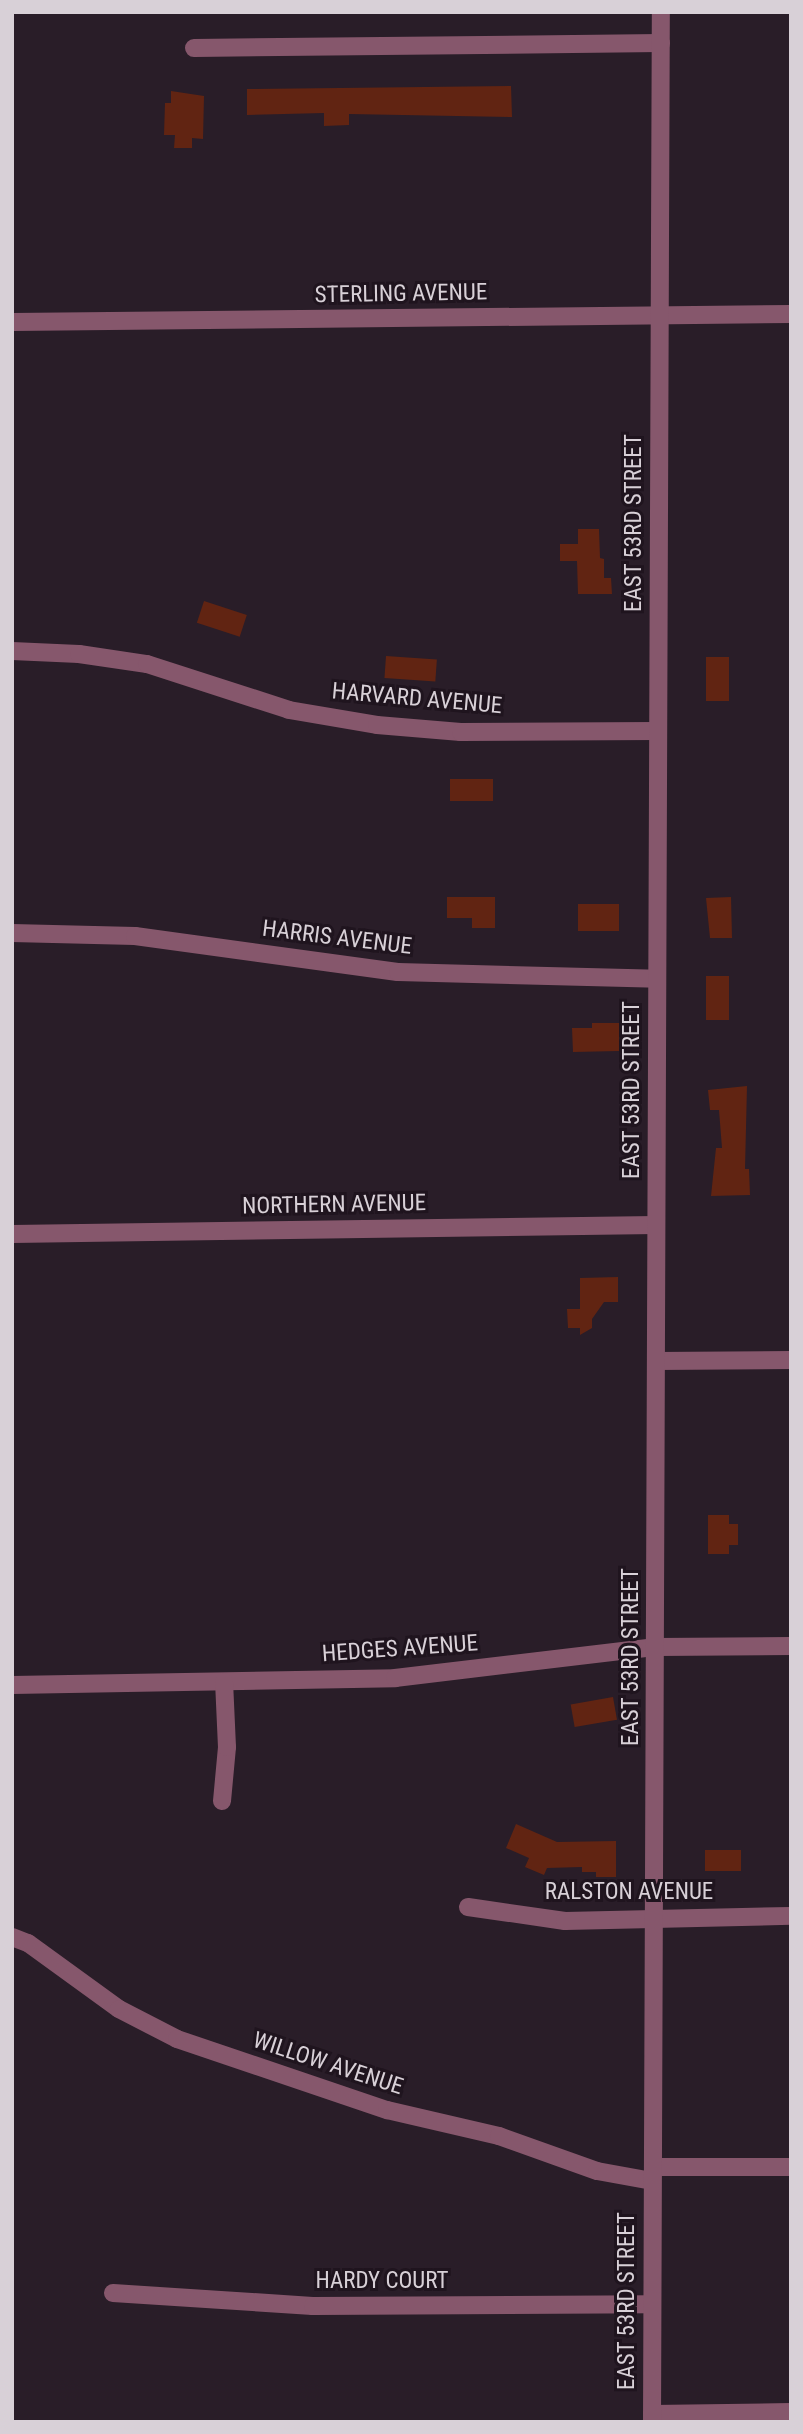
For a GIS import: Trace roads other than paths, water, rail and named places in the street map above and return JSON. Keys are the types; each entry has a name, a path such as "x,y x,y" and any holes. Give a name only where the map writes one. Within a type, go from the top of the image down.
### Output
{"street":[{"name":"EAST 53RD STREET","path":"652,2418 661,12"},
{"path":"194,48 661,43"},
{"name":"STERLING AVENUE","path":"12,322 791,314"},
{"name":"HARVARD AVENUE","path":"12,651 79,654 147,664 289,710 377,725 461,732 657,731"},
{"name":"HARRIS AVENUE","path":"12,933 135,936 398,972 657,979"},
{"name":"NORTHERN AVENUE","path":"12,1234 656,1225"},
{"path":"656,1361 791,1360"},
{"name":"HEDGES AVENUE","path":"12,1685 395,1678 656,1647 791,1646"},
{"path":"222,1801 227,1747 224,1682"},
{"name":"RALSTON AVENUE","path":"468,1907 565,1921 655,1916 791,1916"},
{"name":"WILLOW AVENUE","path":"12,1937 28,1943 119,2010 177,2039 387,2110 499,2136 597,2171 652,2174 791,2166"},
{"name":"HARDY COURT","path":"113,2293 313,2306 651,2304"},
{"path":"652,2418 791,2412"}]}
